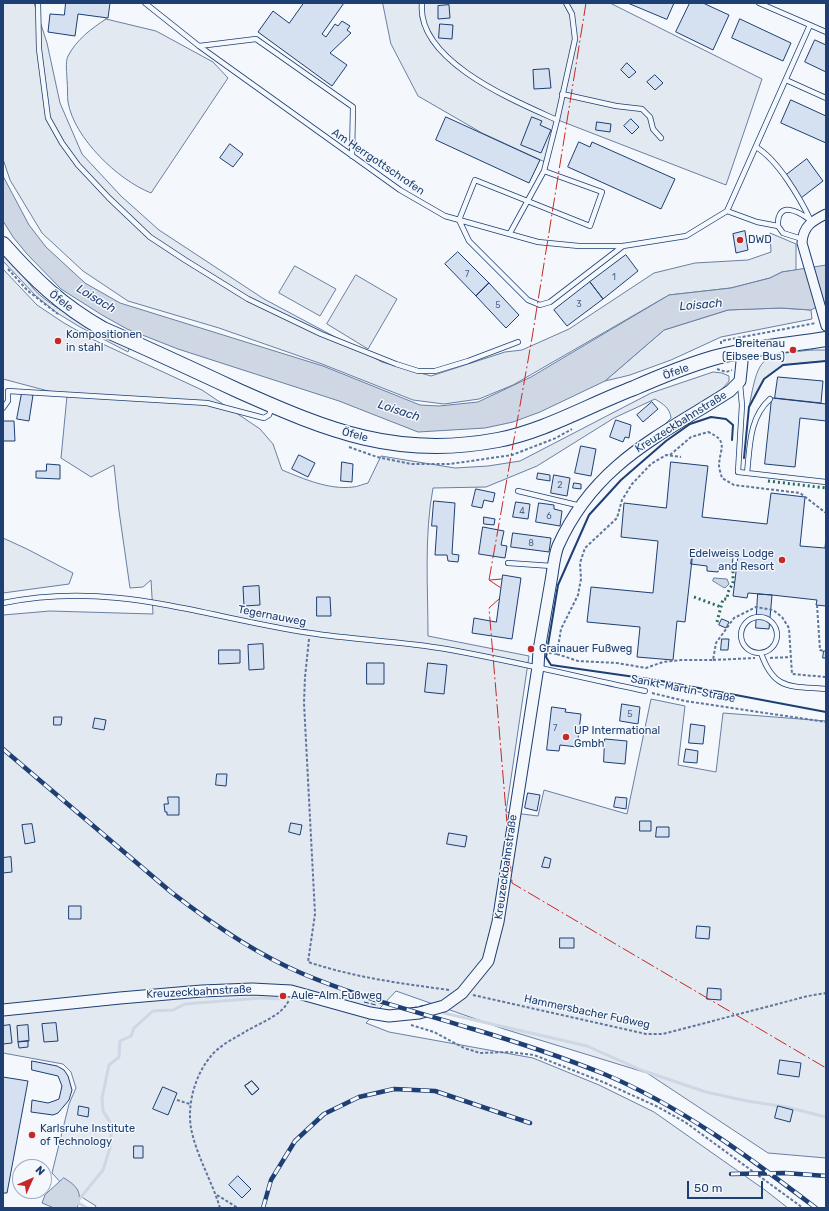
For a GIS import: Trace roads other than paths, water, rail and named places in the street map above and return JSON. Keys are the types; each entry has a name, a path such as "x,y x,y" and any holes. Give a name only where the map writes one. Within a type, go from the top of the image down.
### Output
{"main road":[{"name":"Öfele","path":"3,244 28,272 54,296 79,315 103,328 273,406 321,426 363,439 398,444 432,446 459,445 499,440 543,426 639,385 712,358 826,338"}],"street":[{"path":"826,214 811,221 804,229 802,239 802,250 826,326"},
{"path":"740,381 743,352"},
{"name":"Kreuzeckbahnstraße","path":"3,1010 202,991 252,989 291,991 370,1013 389,1016 419,1013 444,1006 462,993 488,960 498,922 538,667 539,651 558,547 581,506 604,479 627,456 730,391 740,381"}],"lane":[{"path":"38,3 39,49 48,118 62,143 78,165 109,198 150,237 248,299 321,334 396,364 418,371 435,371 468,361 518,342"},
{"name":"Am Herrgottschrofen","path":"145,3 199,46 352,156 400,190 445,216 538,242 565,245 623,246 686,236 727,211"},
{"path":"422,3 421,9 428,34 442,52 455,65 511,99 557,120"},
{"path":"510,233 544,171 557,120 575,39 572,14 566,3"},
{"path":"759,3 826,32"},
{"path":"778,226 757,222 727,211 810,25"},
{"path":"199,46 256,39 353,107 352,156"},
{"path":"786,80 826,98"},
{"path":"562,94 616,106 642,109 650,117 653,129 660,138"},
{"path":"756,147 762,150 779,169 804,206 811,221"},
{"path":"544,171 602,192 590,226 528,200 474,180 459,220 469,240 528,300 540,305 550,302 623,246"},
{"path":"802,239 783,233 778,226 779,216 786,210 790,209 799,212 811,221"},
{"path":"740,381 742,405 738,472 826,482"},
{"path":"3,408 8,400 6,391 207,403 264,418 268,415 273,406"},
{"path":"748,473 750,436 756,416 762,406 770,399"},
{"path":"518,491 581,506"},
{"path":"508,563 554,566"},
{"name":"Tegernauweg","path":"3,603 70,595 112,596 182,607 310,633 446,649 538,667"},
{"path":"762,656 775,644 777,632 772,622 762,617 756,617 745,622 741,634 744,646 762,656 770,674 778,682 789,686 826,689"},
{"name":"Sankt-Martin-Straße","path":"538,667 645,691"}],"water":[{"name":"Loisach","path":"3,176 29,225 46,247 85,283 120,303 323,366 420,405 439,406 478,402 531,377 669,295 731,288 770,278 782,272 826,265 826,302 811,310 781,308 728,310 664,330 605,381 540,412 513,422 485,428 418,432 339,401 178,349 127,329 102,315 61,289 27,254 13,237 3,221"},
{"path":"714,578 727,579 729,584 725,588 713,581"},
{"path":"64,1178 72,1184 78,1190 79,1194 77,1208 54,1208 42,1203 44,1199 52,1199 52,1189"}],"waterway":[{"path":"75,1208 77,1202 103,1170 110,1148 112,1125 103,1111 102,1098 109,1065 119,1057 120,1041 131,1036 134,1028 153,1011 173,1010 185,1004 260,998 284,999"},
{"path":"444,1013 587,1046 641,1070 706,1092 747,1101 786,1107 826,1117"},
{"path":"77,1202 87,1208"}],"railway":[{"path":"3,749 171,892 217,926 250,947 284,965 322,982 539,1050 604,1074 633,1087 688,1117 714,1134 766,1170 816,1208"},
{"path":"263,1208 271,1180 295,1141 324,1114 359,1097 394,1089 435,1091 530,1123"},
{"path":"731,1174 785,1173 826,1176"}],"place":[{"name":"DWD","path":"740,240"},
{"name":"Kompositionen in stahl","path":"58,341"},
{"name":"Breitenau (Eibsee Bus)","path":"793,350"},
{"name":"Edelweiss Lodge and Resort","path":"782,560"},
{"name":"Grainauer Fußweg","path":"531,649"},
{"name":"UP Intermational Gmbh","path":"566,737"},
{"name":"Aule-Alm Fußweg","path":"283,996"},
{"name":"Karlsruhe Institute of Technology","path":"32,1135"}]}
